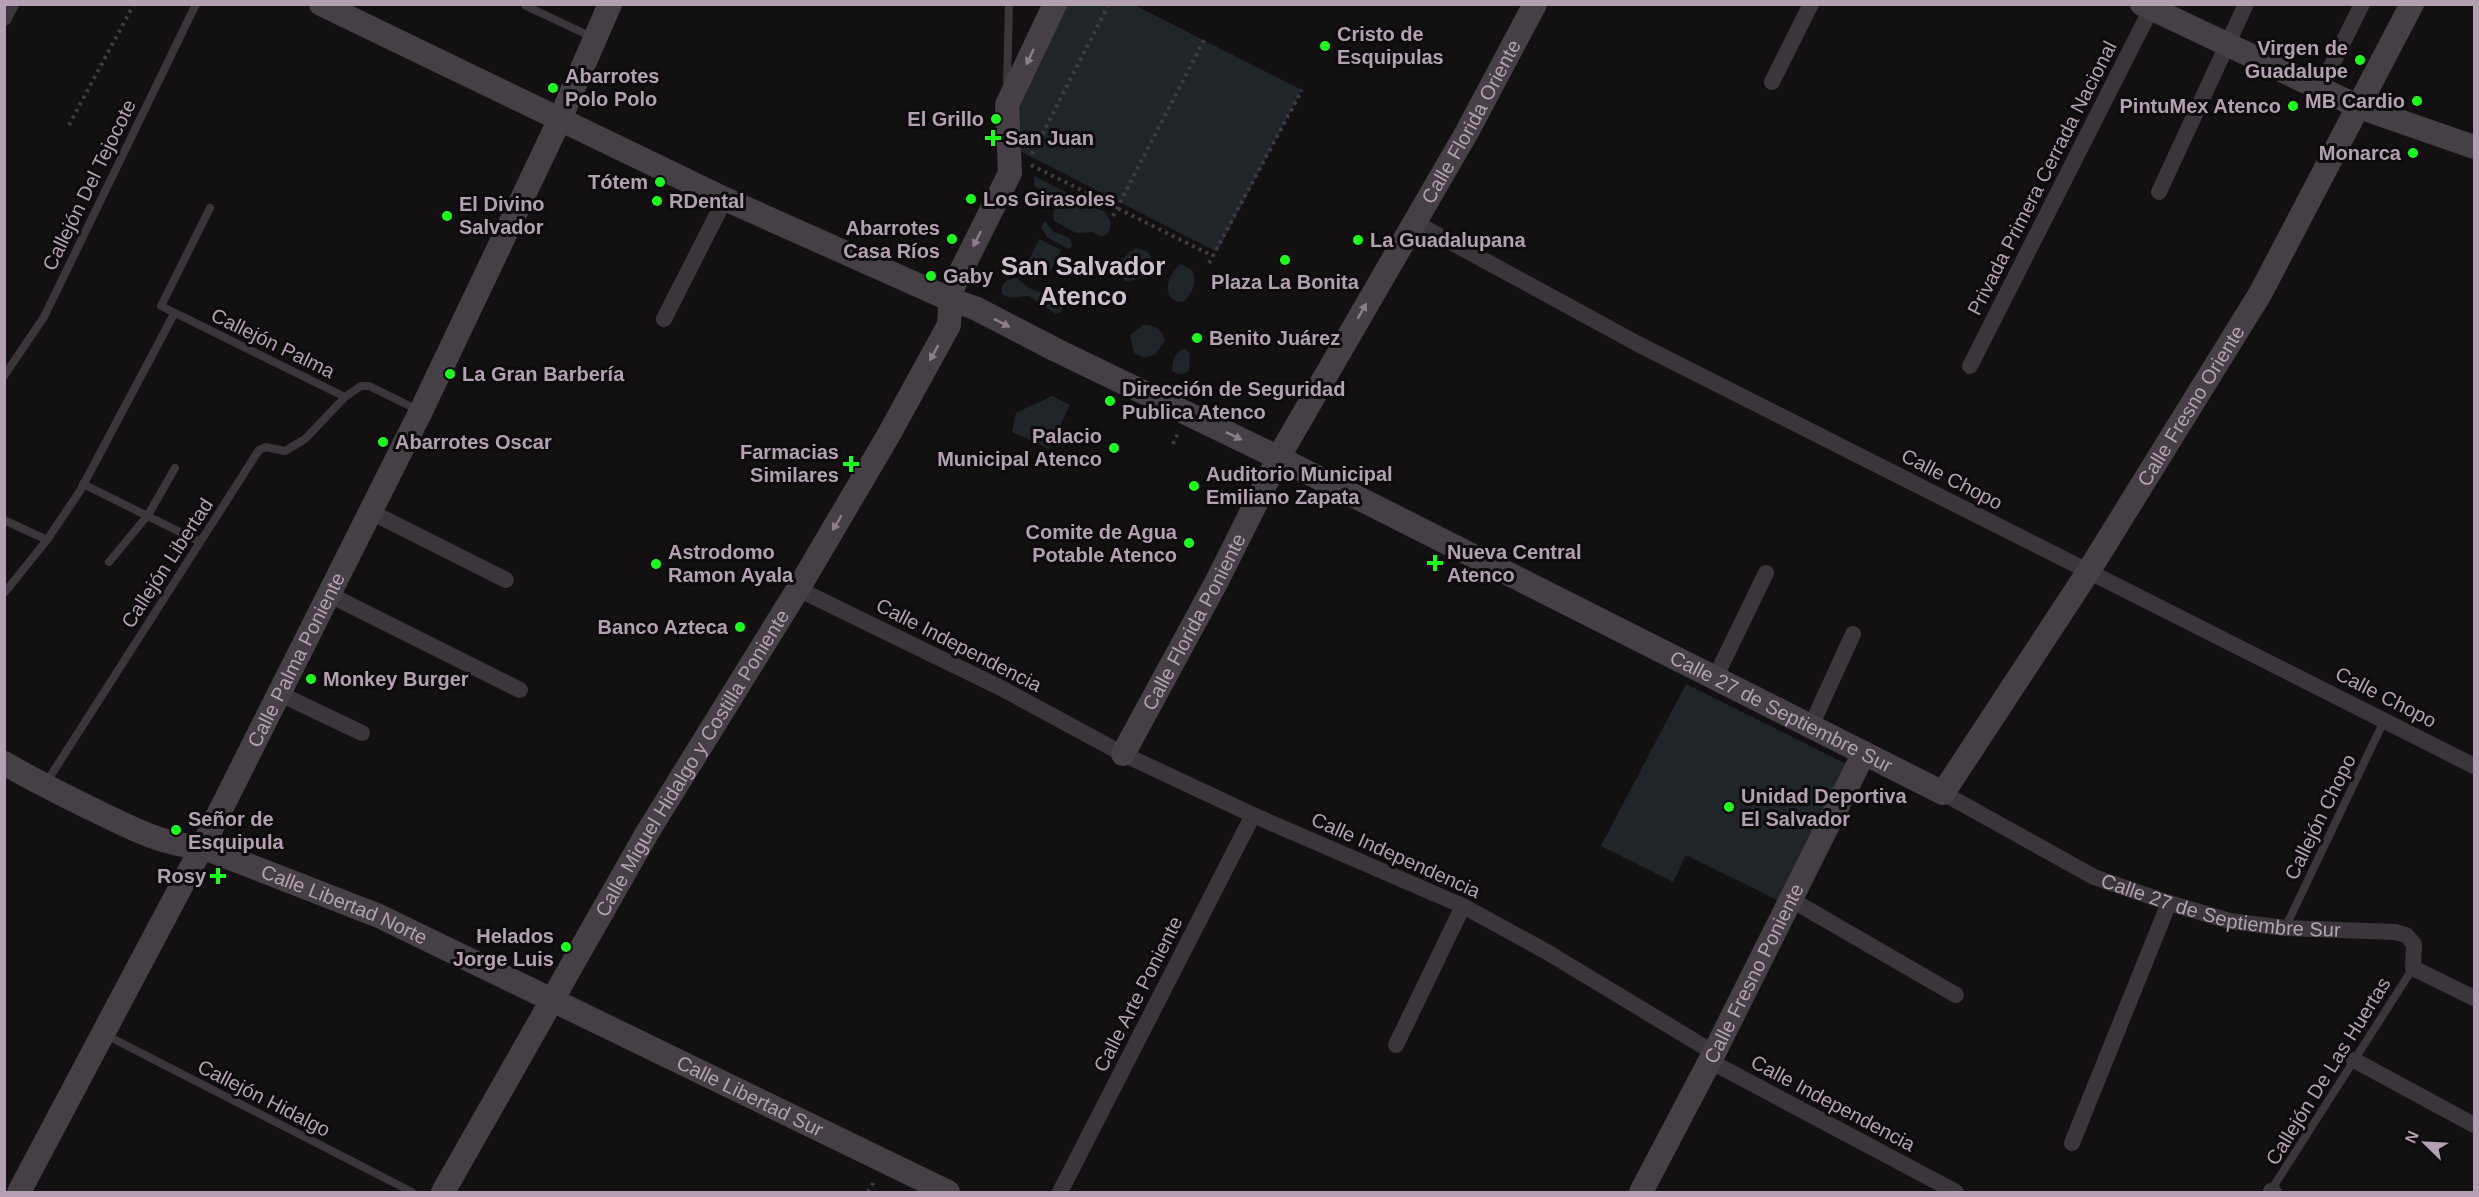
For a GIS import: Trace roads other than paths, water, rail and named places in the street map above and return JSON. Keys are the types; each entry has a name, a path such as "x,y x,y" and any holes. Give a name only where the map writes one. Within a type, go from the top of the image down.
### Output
{"street":[{"path":"4,18 11,4"},
{"name":"Calle 27 de Septiembre Sur","path":"321,4 725,200 949,299 975,308 1811,726 1942,793 2094,877 2230,921 2285,928 2394,932 2406,935 2414,944 2413,968"},
{"name":"Calle Palma Poniente","path":"18,1192 202,847 371,512 560,119 610,4"},
{"path":"949,299 1010,173 1007,105 1055,4"},
{"name":"Calle Florida Oriente","path":"1279,458 1467,132 1535,4"},
{"path":"1772,81 1811,4"},
{"path":"2159,192 2246,4"},
{"path":"2320,89 2362,4"},
{"name":"Calle Fresno Oriente","path":"1942,793 2088,572 2260,294 2412,4"},
{"path":"2146,7 2359,107 2475,147"},
{"name":"Privada Primera Cerrada Nacional","path":"1970,366 2146,7"},
{"path":"664,319 725,200"},
{"name":"Calle Chopo","path":"1414,222 1638,344 2199,629 2283,668 2475,766"},
{"name":"Calle Miguel Hidalgo y Costilla Poniente","path":"443,1192 550,1000 647,833 798,589 888,436 949,325 951,311 949,299"},
{"name":"Calle Florida Poniente","path":"1123,754 1217,581 1279,458"},
{"path":"371,512 506,580"},
{"path":"1715,678 1766,573"},
{"name":"Calle Independencia","path":"798,589 1003,689 1123,754 1253,815 1463,906 1547,952 1706,1048 1719,1066 1956,1192"},
{"path":"328,594 520,690"},
{"path":"1811,726 1853,633"},
{"path":"278,693 362,733"},
{"name":"Calle Fresno Poniente","path":"1641,1192 1713,1055 1864,753"},
{"name":"Calle Libertad Norte","path":"4,763 44,786 144,834 185,847 202,847 379,916 550,1000"},
{"name":"Calle Arte Poniente","path":"1060,1192 1253,815"},
{"path":"1790,899 1956,995"},
{"path":"2072,1143 2169,903"},
{"path":"1396,1045 1463,906"},
{"path":"2413,968 2475,998"},
{"name":"Calle Libertad Sur","path":"550,1000 948,1192"},
{"path":"2354,1060 2475,1125"}],"lane":[{"name":"Callejón Del Tejocote","path":"4,376 44,317 196,4"},
{"path":"1007,105 1009,4"},
{"path":"526,6 595,38"},
{"path":"4,592 47,540 83,484 174,314 161,306 210,208"},
{"name":"Callejón Palma","path":"174,314 345,397 361,386 369,386 421,411"},
{"name":"Callejón Libertad","path":"44,786 259,450 266,447 285,451 306,439 345,397"},
{"path":"109,562 148,515 175,468"},
{"path":"83,484 200,542"},
{"path":"4,520 47,540"},
{"name":"Callejón Chopo","path":"2285,928 2384,721"},
{"name":"Callejón De Las Huertas","path":"2272,1192 2413,968"},
{"name":"Callejón Hidalgo","path":"101,1033 412,1192"}],"place":[{"name":"Cristo de Esquipulas","path":"1325,46"},
{"name":"Virgen de Guadalupe","path":"2360,60"},
{"name":"Abarrotes Polo Polo","path":"553,88"},
{"name":"MB Cardio","path":"2417,101"},
{"name":"PintuMex Atenco","path":"2293,106"},
{"name":"El Grillo","path":"996,119"},
{"name":"San Juan","path":"993,138"},
{"name":"Monarca","path":"2413,153"},
{"name":"Tótem","path":"660,182"},
{"name":"Los Girasoles","path":"971,199"},
{"name":"RDental","path":"657,201"},
{"name":"El Divino Salvador","path":"447,216"},
{"name":"Abarrotes Casa Ríos","path":"952,239"},
{"name":"La Guadalupana","path":"1358,240"},
{"name":"Plaza La Bonita","path":"1285,260"},
{"name":"Gaby","path":"931,276"},
{"name":"Benito Juárez","path":"1197,338"},
{"name":"La Gran Barbería","path":"450,374"},
{"name":"Dirección de Seguridad Publica Atenco","path":"1110,401"},
{"name":"Abarrotes Oscar","path":"383,442"},
{"name":"Palacio Municipal Atenco","path":"1114,448"},
{"name":"Farmacias Similares","path":"851,464"},
{"name":"Auditorio Municipal Emiliano Zapata","path":"1194,486"},
{"name":"Comite de Agua Potable Atenco","path":"1189,543"},
{"name":"Nueva Central Atenco","path":"1435,563"},
{"name":"Astrodomo Ramon Ayala","path":"656,564"},
{"name":"Banco Azteca","path":"740,627"},
{"name":"Monkey Burger","path":"311,679"},
{"name":"Unidad Deportiva El Salvador","path":"1729,807"},
{"name":"Señor de Esquipula","path":"176,830"},
{"name":"Rosy","path":"218,876"},
{"name":"Helados Jorge Luis","path":"566,947"}],"district":[{"name":"San Salvador Atenco","path":"1083,281"}]}
